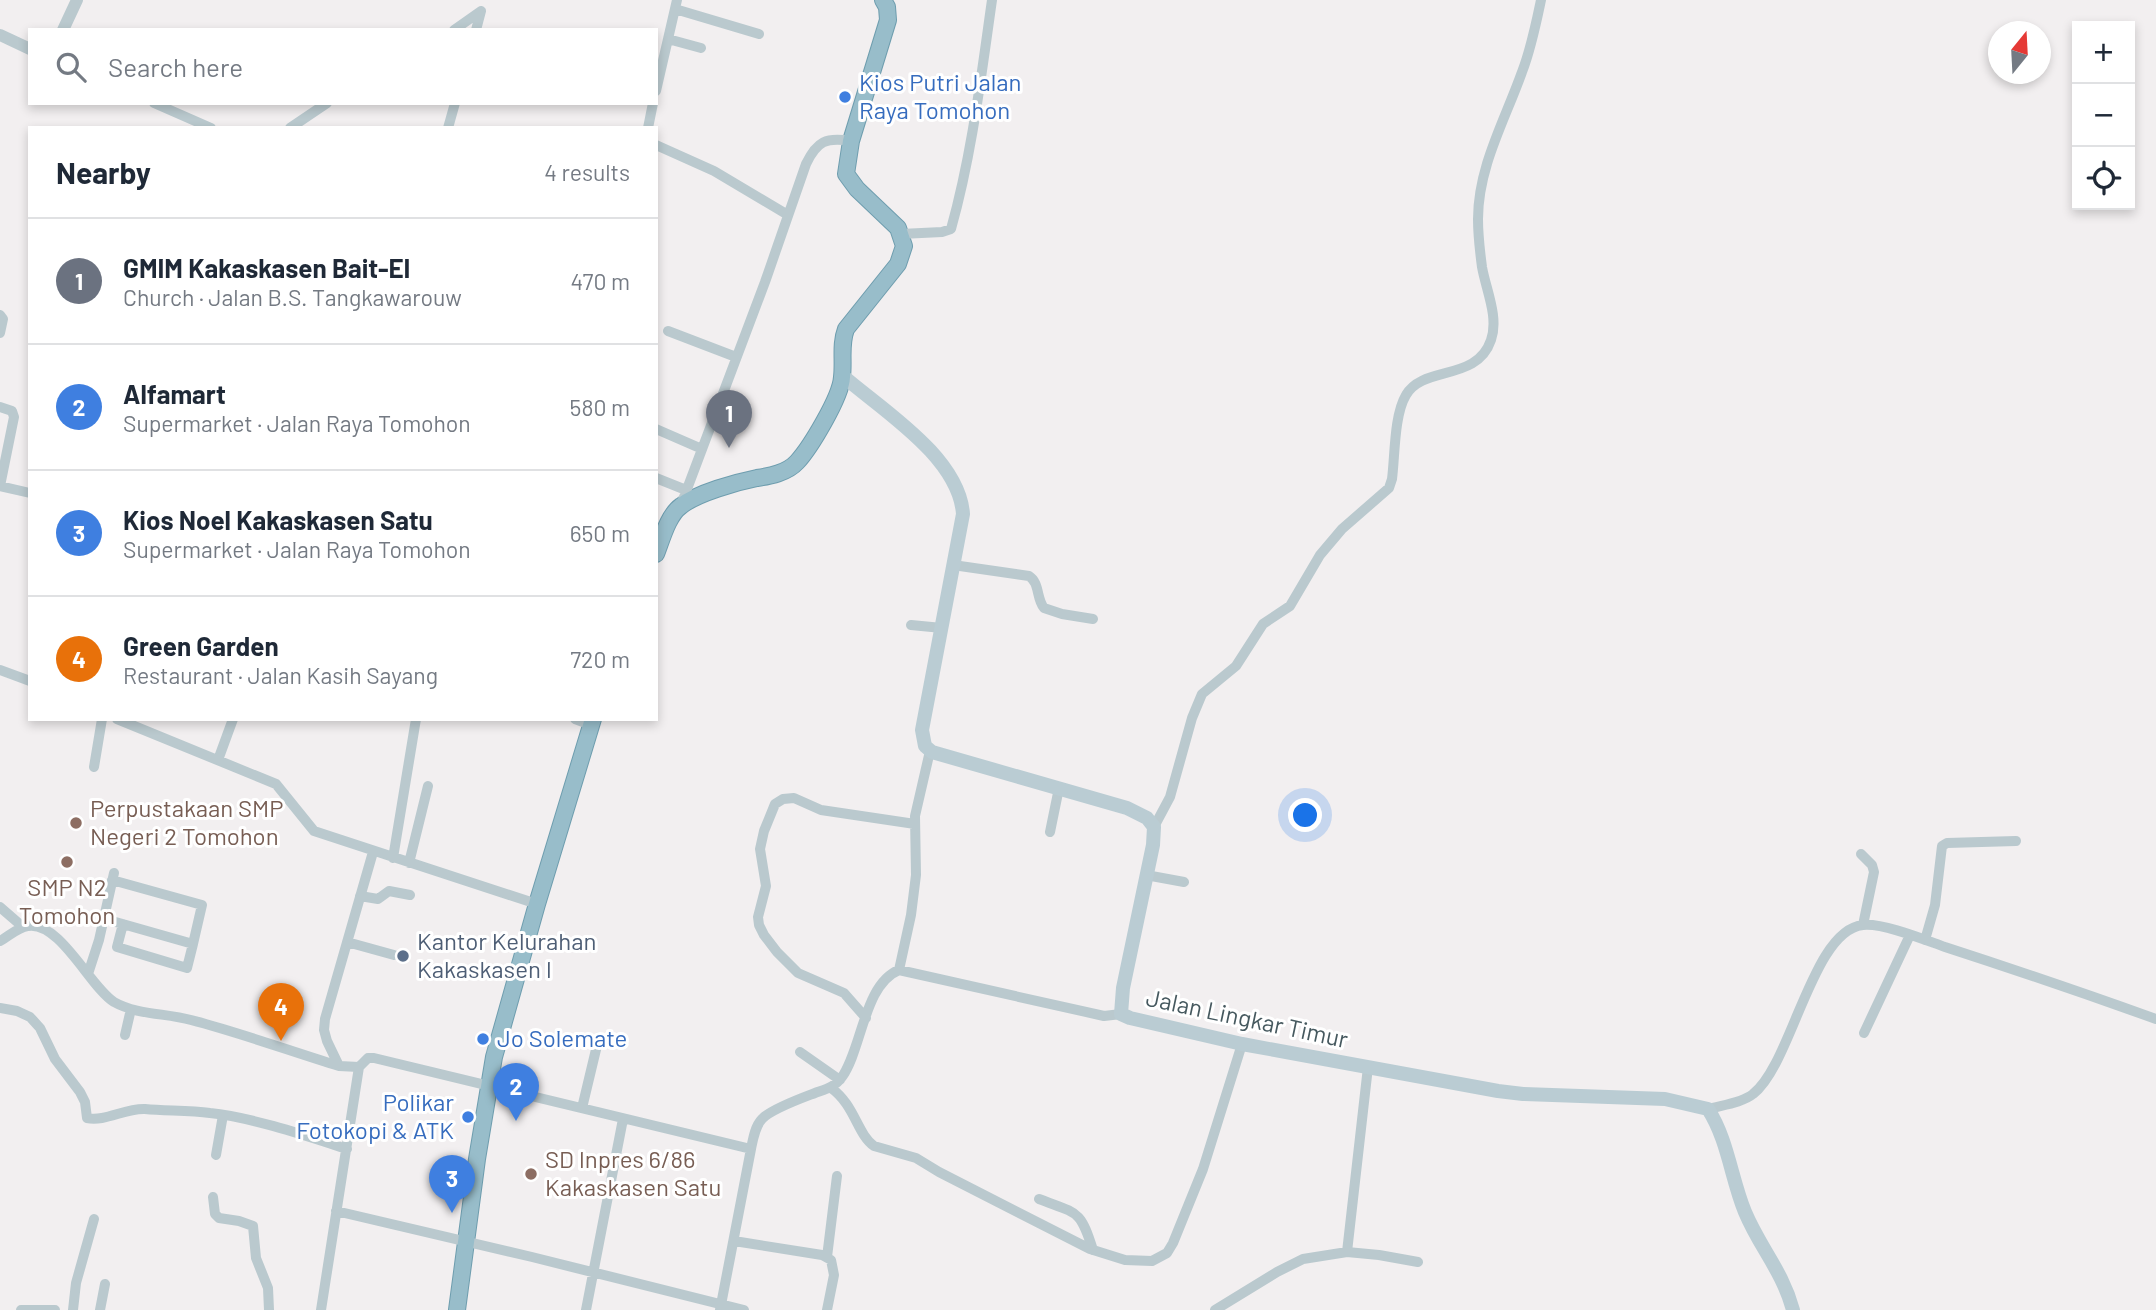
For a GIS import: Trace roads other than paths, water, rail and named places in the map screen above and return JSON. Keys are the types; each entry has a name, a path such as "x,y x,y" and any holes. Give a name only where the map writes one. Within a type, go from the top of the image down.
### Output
{"highway":[{"path":"658,550 680,506 731,484 780,472 797,462 835,400 843,376 842,342 846,329 898,264 904,246 898,228 846,174 851,141 888,20 887,7 883,0"},
{"path":"457,1310 489,1084 501,1031 592,722"}],"main road":[{"path":"843,376 914,435 948,472 963,506 922,730 925,746 930,751 1127,808 1147,818 1154,827"},
{"name":"Jalan Lingkar Timur","path":"1154,827 1123,988 1121,1014 1242,1044 1523,1094 1652,1098 1689,1103 1708,1109"},
{"path":"1708,1109 1717,1123 1747,1217 1778,1269 1793,1310"}],"street":[{"path":"64,28 77,0"},
{"path":"901,234 951,229 975,124 992,0"},
{"path":"1154,827 1170,797 1202,694 1236,666 1263,624 1290,606 1320,555 1342,528 1389,488 1405,396 1419,382 1469,366 1488,347 1494,324 1482,268 1479,194 1495,140 1533,40 1541,0"},
{"path":"658,82 676,5 759,34"},
{"path":"457,28 481,11 477,28"},
{"path":"0,35 28,48"},
{"path":"668,39 701,48"},
{"path":"159,105 206,126"},
{"path":"293,126 324,105"},
{"path":"449,126 454,105"},
{"path":"648,126 653,105"},
{"path":"680,506 813,150 833,139 851,141"},
{"path":"658,146 714,171 788,215"},
{"path":"0,315 3,319 0,333"},
{"path":"668,331 736,357"},
{"path":"0,407 12,411 14,417 0,486 28,493"},
{"path":"658,430 702,449"},
{"path":"658,479 686,490"},
{"path":"953,565 1028,576 1035,583 1044,608 1093,619"},
{"path":"911,625 942,628"},
{"path":"0,670 28,680"},
{"path":"94,767 102,721"},
{"path":"122,721 276,784 312,830 537,904"},
{"path":"218,760 232,721"},
{"path":"393,858 416,721"},
{"path":"899,970 911,915 916,875 915,824 920,786 930,751"},
{"path":"409,863 428,786"},
{"path":"1050,832 1059,788"},
{"path":"866,1018 844,993 798,973 764,935 758,918 766,886 761,840 775,804 788,798 821,810 915,824"},
{"path":"1925,940 1935,905 1942,846 1947,843 2016,841"},
{"path":"339,1066 324,1030 373,852"},
{"path":"1861,854 1872,865 1874,872 1863,925"},
{"path":"1146,874 1184,881"},
{"path":"88,974 105,919 113,876 202,905 187,968 117,947 123,924"},
{"path":"360,897 378,899 389,891 410,895"},
{"path":"0,907 23,927"},
{"path":"105,919 193,944"},
{"path":"1708,1109 1744,1099 1757,1090 1772,1068 1826,954 1846,933 1863,925 1910,935 2156,1018"},
{"path":"0,942 23,927 35,926 73,954 108,998 131,1009 201,1022 339,1066 359,1067"},
{"path":"1864,1033 1910,935"},
{"path":"347,942 394,956"},
{"path":"721,1307 754,1135 763,1118 780,1107 831,1088 840,1080 850,1066 876,993 893,973 899,970 1104,1016 1121,1014"},
{"path":"0,1008 30,1017 40,1028 55,1059 80,1092 85,1102 87,1118 103,1118 132,1109 210,1113 347,1149"},
{"path":"125,1035 131,1009"},
{"path":"582,1108 598,1037"},
{"path":"831,1088 848,1104 868,1142 874,1146 923,1161 939,1172 1093,1250 1125,1261 1152,1261 1167,1253 1173,1243 1203,1169 1242,1044"},
{"path":"800,1052 840,1080"},
{"path":"321,1310 359,1067 368,1058 489,1084 751,1149"},
{"path":"1347,1252 1368,1067"},
{"path":"216,1155 223,1115"},
{"path":"586,1310 623,1119"},
{"path":"827,1257 837,1176"},
{"path":"213,1197 215,1214 219,1219 248,1223 255,1230 256,1258 268,1288 269,1310"},
{"path":"1039,1199 1076,1213 1087,1229 1093,1250"},
{"path":"336,1212 592,1272 701,1299 721,1307 744,1310"},
{"path":"73,1310 76,1283 94,1219"},
{"path":"734,1241 831,1259 834,1267 827,1310"},
{"path":"1215,1310 1303,1259 1347,1252 1418,1262"},
{"path":"100,1310 104,1284"},
{"path":"21,1310 55,1310"}],"place":[{"name":"Kios Putri Jalan Raya Tomohon","path":"845,97"},
{"name":"GMIM Kakaskasen Bait-El","path":"729,448"},
{"name":"Perpustakaan SMP Negeri 2 Tomohon","path":"76,823"},
{"name":"SMP N2 Tomohon","path":"67,862"},
{"name":"Kantor Kelurahan Kakaskasen I","path":"403,956"},
{"name":"Jo Solemate","path":"483,1039"},
{"name":"Green Garden","path":"281,1041"},
{"name":"Polikar Fotokopi & ATK","path":"468,1117"},
{"name":"Alfamart","path":"516,1121"},
{"name":"SD Inpres 6/86 Kakaskasen Satu","path":"531,1174"},
{"name":"Kios Noel Kakaskasen Satu","path":"452,1213"}]}
